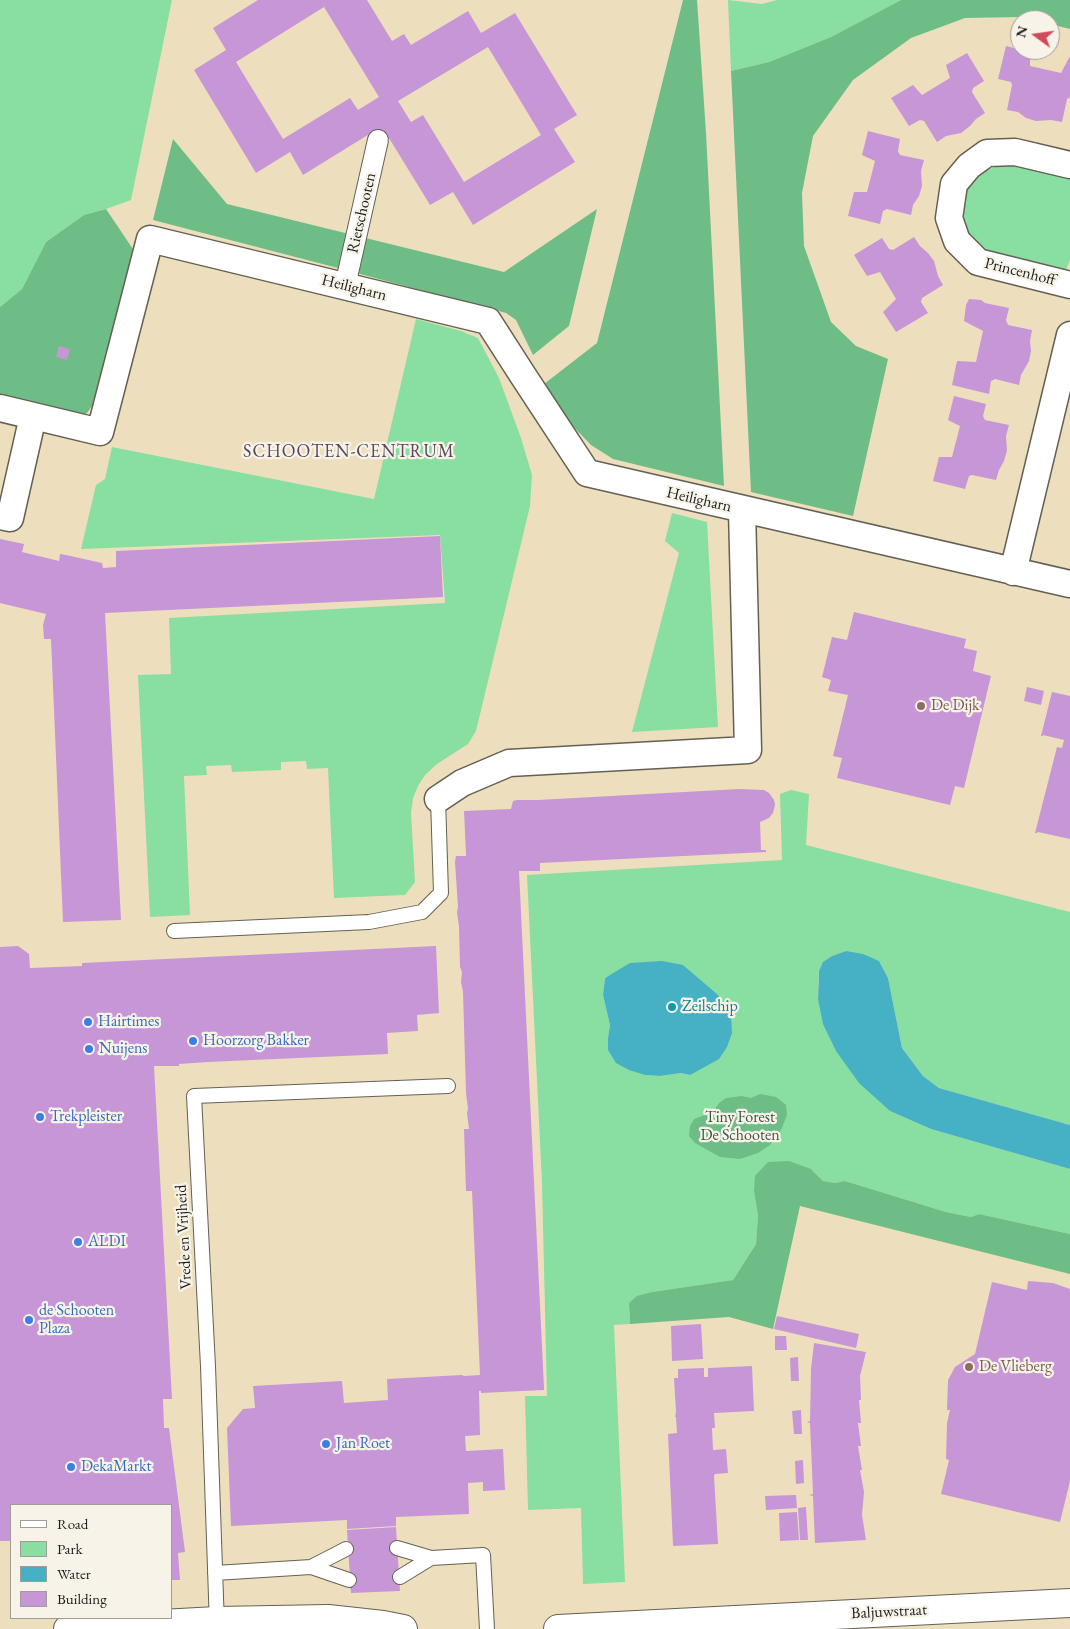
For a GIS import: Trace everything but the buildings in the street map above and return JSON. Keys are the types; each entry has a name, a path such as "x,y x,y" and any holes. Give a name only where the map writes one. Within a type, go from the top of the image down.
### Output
{"street":[{"name":"Rietschooten","path":"345,286 378,140"},
{"name":"Princenhoff","path":"1070,165 1015,152 987,153 969,166 954,184 949,218 957,241 978,262 1070,285"},
{"name":"Heiligharn","path":"0,408 100,432 150,239 488,321 588,473 1070,584"},
{"path":"1013,572 1070,335"},
{"path":"0,516 10,518 33,416"},
{"name":"Heiligharn","path":"438,799 462,783 509,763 748,750 742,510"},
{"name":"Baljuwstraat","path":"558,1629 1070,1603"},
{"path":"68,1629 217,1625 328,1619 403,1629"}],"lane":[{"path":"174,931 369,922 422,912 441,893 438,799"},
{"name":"Vrede en Vrijheid","path":"217,1625 208,1366 194,1096 448,1086"},
{"path":"397,1548 431,1558 483,1556 487,1629"},
{"path":"310,1567 346,1549"},
{"path":"400,1577 431,1558"},
{"path":"215,1573 310,1567 349,1580"}],"green space":[{"path":"0,0 172,0 131,200 84,215 46,242 22,289 0,307"},
{"path":"683,0 697,0 706,133 724,486 613,459 591,445 567,420 544,384 597,343"},
{"path":"728,0 762,4 777,0 901,0 831,37 769,62 731,71"},
{"path":"901,0 1070,0 1070,29 1060,26 1060,10 1010,10 1010,17 965,18 911,38 853,80 813,136 802,193 804,246 831,322 856,346 888,359 853,516 751,492 731,71 769,62 831,37"},
{"path":"173,139 227,204 504,272 597,209 569,326 533,355 516,320 506,313 153,220"},
{"path":"1014,163 1070,176 1070,260 1065,272 991,255 977,245 965,228 961,212 964,194 977,175 999,165"},
{"path":"106,209 141,261 100,395 87,413 76,418 0,399 0,307 22,289 46,242 84,215"},
{"path":"416,319 461,331 478,338 499,378 521,438 532,475 530,506 476,731 468,744 437,764 425,775 413,798 411,813 415,882 405,895 334,898 328,768 307,769 306,761 281,762 281,770 232,772 231,765 206,766 207,775 184,776 190,915 150,917 138,675 171,674 169,618 445,603 440,535 81,549 96,485 105,479 112,447 374,499"},
{"path":"672,513 707,522 718,727 632,732 679,553 665,541"},
{"path":"791,790 809,794 806,845 1070,912 1070,1125 939,1088 923,1076 902,1048 888,978 879,961 846,951 832,956 823,963 819,971 818,999 890,1111 931,1129 1070,1169 1070,1234 979,1214 971,1217 946,1212 845,1181 835,1183 823,1181 811,1169 754,1192 758,1215 756,1244 733,1280 652,1292 629,1303 630,1324 614,1325 625,1582 583,1584 581,1508 528,1510 525,1396 547,1396 542,1183 527,875 782,860 780,794","holes":["683,965 731,1016 731,1020 690,1075 681,1073 660,1076 645,1075 608,1038 610,1025 603,995 605,977"]},
{"name":"Tiny Forest De Schooten","path":"760,1094 776,1097 786,1105 787,1115 781,1130 770,1145 758,1153 740,1159 720,1157 695,1143 689,1136 690,1126 694,1119 713,1112 719,1103 726,1098 742,1096 751,1098"},
{"path":"789,1161 811,1169 823,1181 835,1183 845,1181 946,1212 971,1217 979,1214 1070,1234 1070,1274 800,1206 773,1329 729,1317 630,1324 629,1303 637,1296 733,1280 756,1244 758,1215 754,1192 755,1176 768,1162"}],"water":[{"path":"846,951 863,954 879,961 888,978 902,1048 923,1076 939,1088 1070,1125 1070,1169 931,1129 890,1111 859,1083 836,1051 823,1024 818,999 819,971 823,962 832,956"},
{"path":"662,961 683,965 718,995 731,1016 732,1033 727,1047 719,1059 690,1075 681,1073 660,1076 645,1075 616,1063 608,1050 610,1025 603,995 605,978 630,963"}],"place":[{"name":"De Dijk","path":"921,706"},
{"name":"Zeilschip","path":"672,1007"},
{"name":"Hairtimes","path":"88,1022"},
{"name":"Hoorzorg Bakker","path":"193,1041"},
{"name":"Nuijens","path":"89,1049"},
{"name":"Trekpleister","path":"40,1117"},
{"name":"ALDI","path":"78,1242"},
{"name":"de Schooten Plaza","path":"29,1320"},
{"name":"De Vlieberg","path":"969,1367"},
{"name":"Jan Roet","path":"326,1444"},
{"name":"DekaMarkt","path":"71,1467"}],"district":[{"name":"SCHOOTEN-CENTRUM","path":"349,452"}]}
